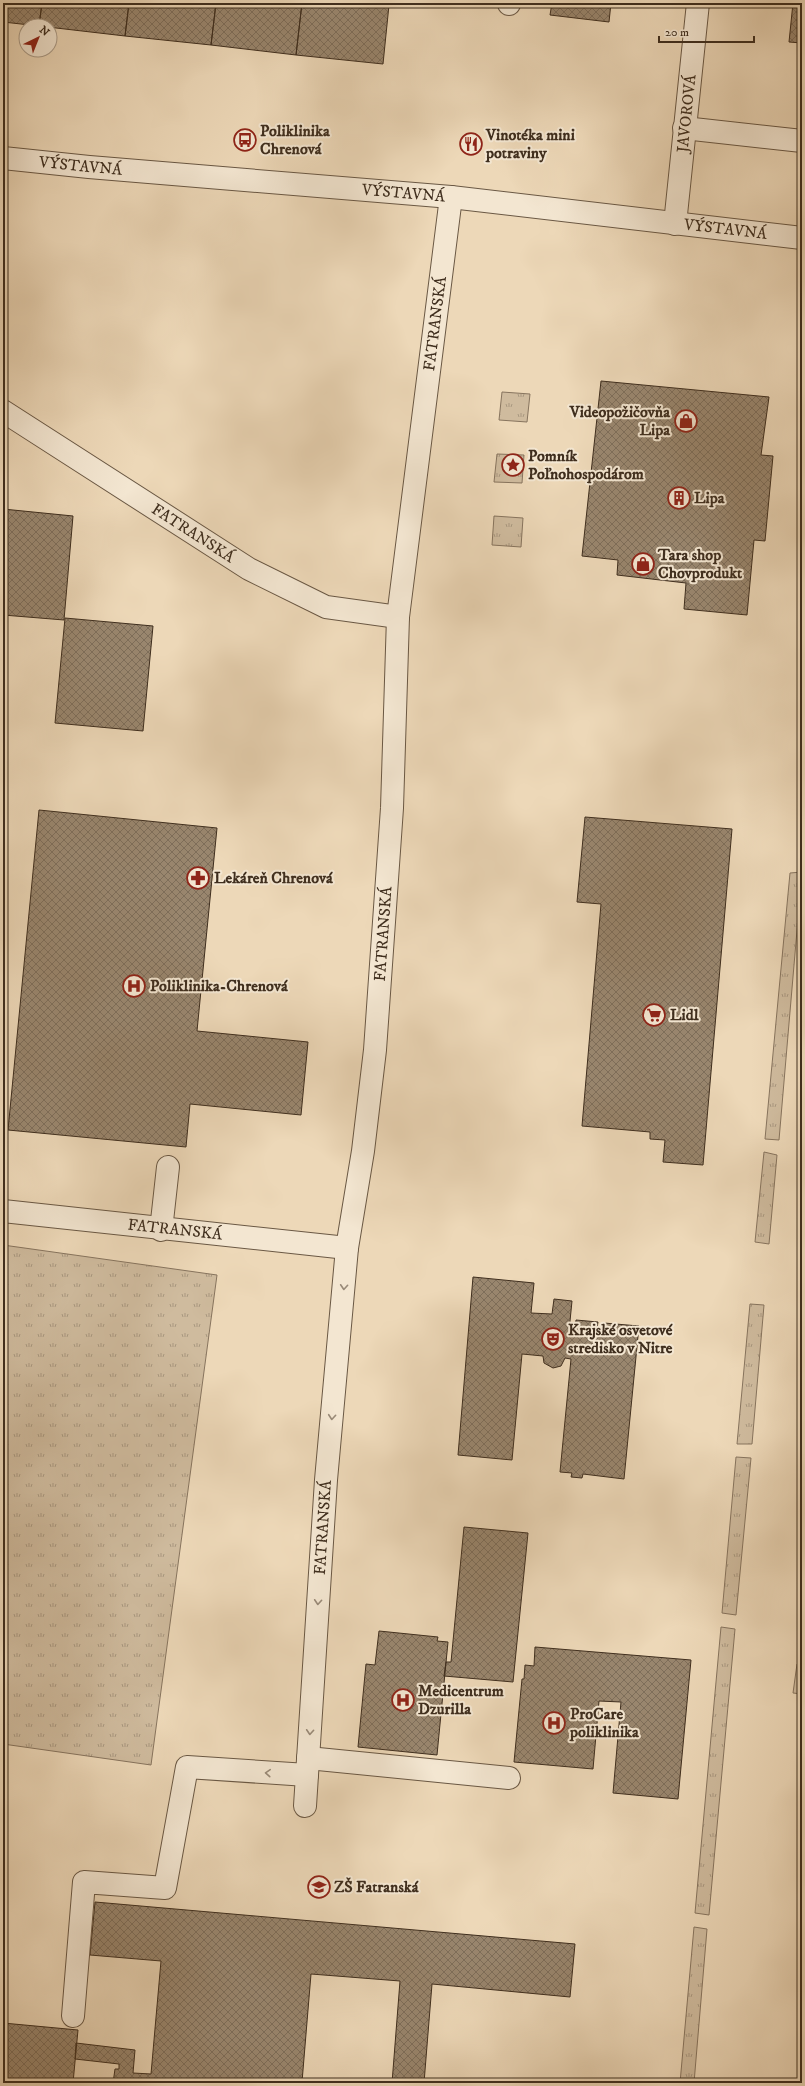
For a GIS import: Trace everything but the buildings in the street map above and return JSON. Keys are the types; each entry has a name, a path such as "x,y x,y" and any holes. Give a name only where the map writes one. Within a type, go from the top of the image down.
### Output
{"street":[{"name":"JAVOROVÁ","path":"675,224 698,3"},
{"path":"684,128 802,141"},
{"name":"VÝSTAVNÁ","path":"3,158 89,167 451,197 802,238"},
{"name":"FATRANSKÁ","path":"305,1806 326,1480 347,1248 363,1151 375,1050 392,808 398,617 451,197"},
{"name":"FATRANSKÁ","path":"3,412 249,569 326,607 398,617"},
{"path":"161,1230 168,1167"},
{"name":"FATRANSKÁ","path":"3,1211 161,1230 347,1248"},
{"path":"73,2016 84,1882 165,1888 187,1767 308,1766 509,1778"}],"green space":[{"path":"502,392 530,394 527,422 499,420"},
{"path":"497,454 524,455 522,483 494,482"},
{"path":"494,516 523,518 521,547 492,545"},
{"path":"802,872 779,1140 765,1139 790,873"},
{"path":"764,1152 777,1155 769,1244 755,1242"},
{"path":"3,1245 217,1275 151,1765 3,1744"},
{"path":"750,1304 764,1305 752,1444 737,1444"},
{"path":"736,1457 751,1458 736,1615 722,1613"},
{"path":"721,1627 735,1629 709,1915 695,1913"},
{"path":"797,1664 802,1665 802,1694 793,1693"},
{"path":"694,1927 707,1929 694,2083 680,2083"}],"place":[{"name":"Poliklinika Chrenová","path":"245,140"},
{"name":"Vinotéka mini potraviny","path":"471,144"},
{"name":"Videopožičovňa Lipa","path":"686,421"},
{"name":"Pomník Poľnohospodárom","path":"513,465"},
{"name":"Lipa","path":"679,498"},
{"name":"Tara shop Chovprodukt","path":"643,564"},
{"name":"Lekáreň Chrenová","path":"198,878"},
{"name":"Poliklinika-Chrenová","path":"134,986"},
{"name":"Lidl","path":"654,1015"},
{"name":"Krajské osvetové stredisko v Nitre","path":"553,1339"},
{"name":"Medicentrum Dzurilla","path":"403,1700"},
{"name":"ProCare poliklinika","path":"554,1723"},
{"name":"ZŠ Fatranská","path":"319,1887"}]}
